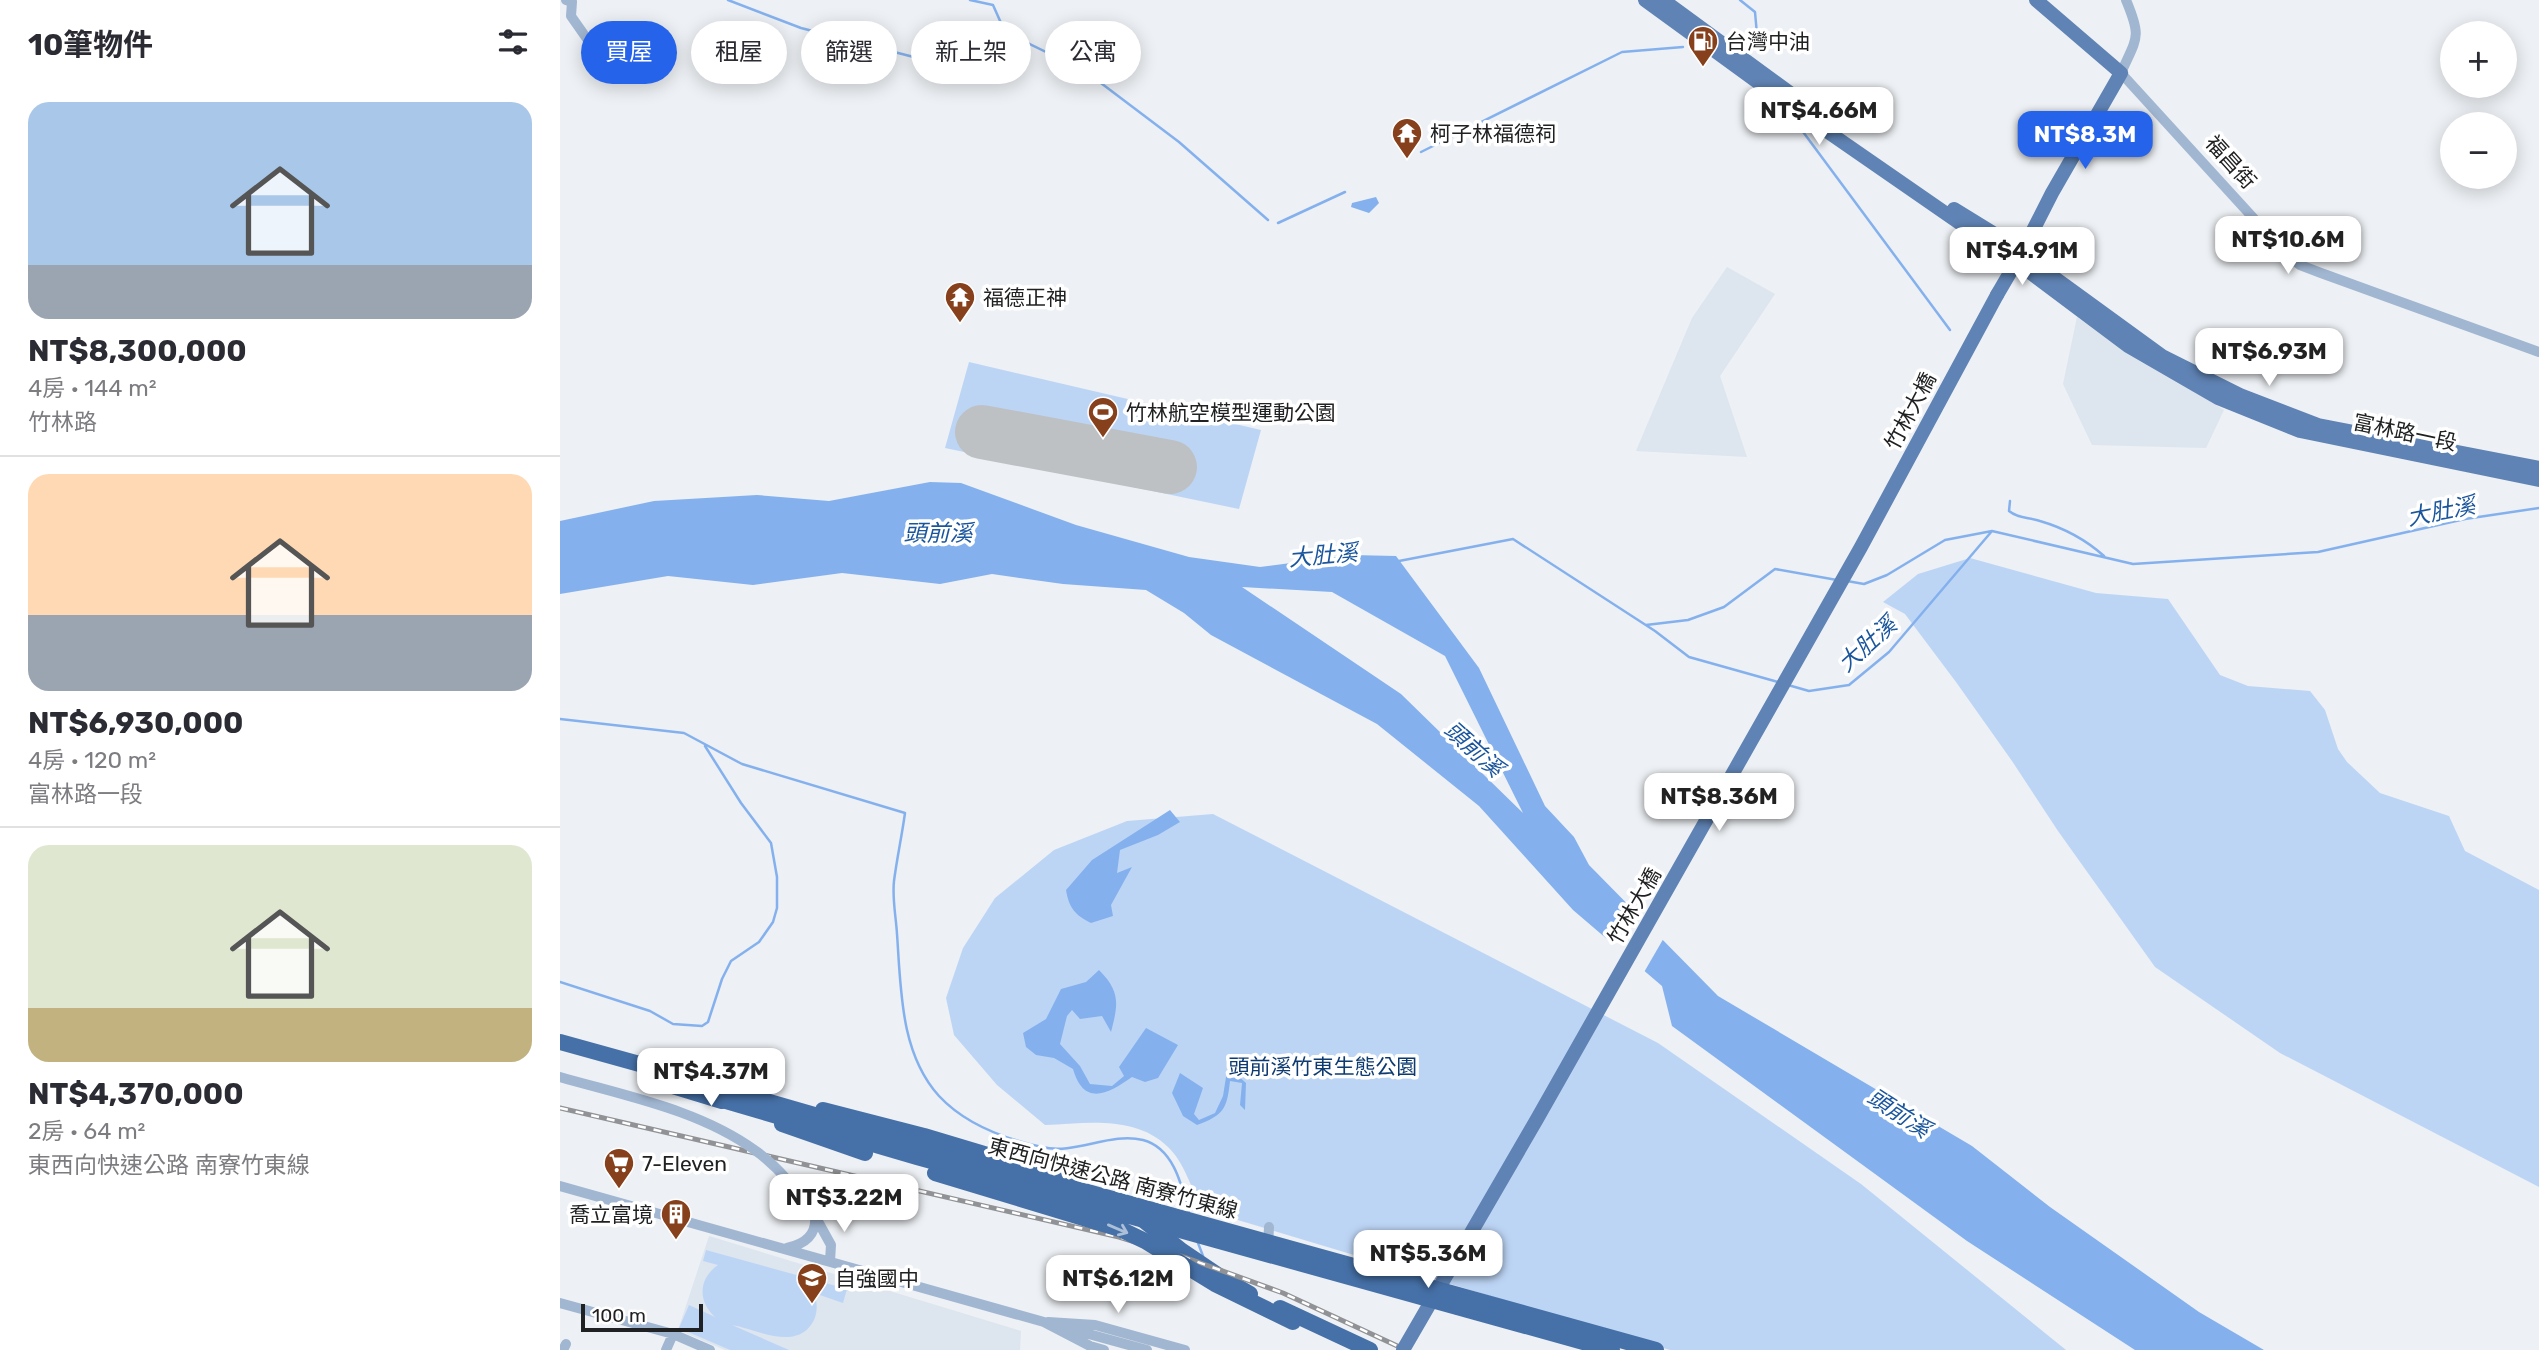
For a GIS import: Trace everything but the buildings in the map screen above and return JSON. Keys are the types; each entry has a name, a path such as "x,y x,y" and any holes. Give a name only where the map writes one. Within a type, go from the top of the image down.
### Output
{"highway":[{"name":"東西向快速公路 南寮竹東線","path":"560,1042 931,1161 1612,1350"},
{"name":"東西向快速公路 南寮竹東線","path":"560,1054 712,1091 948,1154 1656,1350"},
{"path":"712,1091 865,1153 1120,1229 1252,1304 1354,1350"},
{"path":"712,1091 788,1101 924,1136 1063,1177 1126,1208 1219,1276 1258,1298 1370,1350"}],"main road":[{"path":"1645,0 1917,185 1993,233 2019,258"},
{"path":"1663,0 1738,61"},
{"name":"福昌街","path":"2036,0 2121,73"},
{"name":"竹林大橋","path":"1403,1350 1861,547 2052,193 2121,73"},
{"name":"富林路一段","path":"2019,258 2162,356 2240,395 2318,425 2539,468"},
{"name":"富林路一段","path":"2019,258 2128,346 2218,398 2300,431 2539,480"}],"street":[{"path":"566,0 572,2 571,16 581,30"},
{"path":"2121,73 2137,30 2126,0"},
{"name":"福昌街","path":"2121,73 2288,256 2300,265 2539,352"},
{"path":"560,1077 674,1111 734,1136 776,1168 815,1215 831,1245 831,1261"},
{"path":"560,1186 1147,1350"},
{"path":"784,1248 799,1244 810,1237 815,1229 815,1215"},
{"path":"1269,1227 1268,1246 1276,1265 1586,1350"},
{"path":"560,1303 673,1334 710,1350"},
{"path":"1044,1322 1090,1346 1104,1350"},
{"path":"1044,1322 1095,1325 1185,1350"},
{"path":"666,1350 673,1334"}],"shaded area":[{"path":"1727,267 1775,294 1720,376 1747,457 1636,451 1692,318"},
{"path":"2077,317 2224,410 2206,448 2092,445 2063,384"},
{"name":"自強國中","path":"709,1236 1021,1331 1020,1350 725,1350 678,1330"}],"green space":[{"name":"竹林航空模型運動公園","path":"969,362 1261,430 1239,509 945,448"},
{"path":"1970,558 2096,593 2168,599 2220,675 2248,686 2310,691 2325,710 2338,749 2347,762 2380,793 2449,816 2465,851 2539,890 2539,1187 2280,1053 2155,967 1956,682 1905,614 1883,602 1918,574"},
{"name":"頭前溪竹東生態公園","path":"1213,814 1658,1043 1861,1184 2066,1350 1670,1350 1201,1209 1174,1153 1155,1137 1141,1130 1110,1123 1045,1125 997,1085 954,1035 946,998 963,948 995,898 1054,850 1127,821"},
{"path":"706,1250 847,1289 843,1303 814,1293 817,1309 815,1318 803,1332 794,1336 773,1336 732,1325 789,1350 730,1350 679,1328 689,1305 715,1317 705,1304 703,1290 707,1276 718,1265 703,1261"}],"water":[{"path":"1376,197 1379,203 1369,213 1351,207 1352,203"},
{"name":"頭前溪","path":"930,482 961,483 1076,525 1189,557 1260,567 1351,555 1396,556 1479,668 1545,806 1574,837 1589,865 1718,996 1972,1146 2050,1207 2199,1312 2264,1350 2135,1350 1967,1241 1672,1026 1662,986 1573,910 1479,806 1377,724 1211,635 1184,613 1146,590 1063,584 992,574 940,584 842,573 753,585 668,576 560,594 560,521 654,501 757,495 829,501","holes":["1242,587 1332,592 1445,656 1523,813 1401,694"]},
{"path":"1170,810 1180,822 1158,835 1120,850 1117,873 1132,867 1111,905 1113,916 1091,923 1077,914 1069,902 1066,890 1092,860"},
{"path":"1099,970 1111,985 1116,999 1111,1032 1102,1016 1080,1019 1072,1010 1067,1016 1060,1044 1080,1066 1090,1084 1112,1086 1124,1076 1119,1067 1146,1028 1178,1045 1158,1078 1145,1082 1132,1077 1098,1094 1083,1089 1073,1069 1054,1058 1036,1055 1026,1047 1023,1033 1046,1019 1061,989 1086,982"},
{"path":"1180,1073 1203,1088 1194,1114 1199,1120 1215,1113 1223,1096 1226,1077 1236,1074 1246,1083 1245,1110 1240,1105 1242,1083 1230,1081 1225,1105 1219,1114 1197,1125 1183,1116 1172,1093"}],"pier":[{"path":"1632,903 1665,936 1643,974 1609,945"}],"waterway":[{"path":"728,0 801,28 911,56"},
{"path":"970,0 993,5 1005,32 1085,71 1179,142 1268,220"},
{"path":"1740,0 1755,12 1758,46"},
{"path":"1421,152 1622,52 1683,47"},
{"path":"1792,117 1950,330"},
{"path":"1278,223 1345,192"},
{"path":"2010,501 2009,511 2013,514 2066,531 2104,556"},
{"name":"大肚溪","path":"1788,685 1809,691 1849,685 1889,652 1992,531 2133,564 2318,552 2465,519 2539,508"},
{"path":"1847,581 1864,584 1887,575 1945,540 1992,531"},
{"name":"大肚溪","path":"1399,561 1513,539 1655,631 1689,657 1778,682"},
{"path":"1646,625 1688,620 1724,607 1775,569 1837,580"},
{"path":"560,719 684,733 742,764 905,813 895,872 894,901 905,1020 917,1060 926,1079 939,1096 961,1115 1014,1140 1054,1149 1131,1138 1154,1144 1175,1169 1189,1213"},
{"path":"560,982 650,1011 673,1024 702,1026 708,1022 731,961 759,942 773,922 777,908 777,877 771,843 741,803 705,746"},
{"path":"1198,1243 1203,1256"}],"runway":[{"path":"982,432 1170,467"}],"railway":[{"path":"560,1108 1119,1237 1187,1258 1283,1293 1406,1350"}],"place":[{"name":"台灣中油","path":"1703,68"},
{"name":"柯子林福德祠","path":"1407,160"},
{"name":"福德正神","path":"960,324"},
{"name":"竹林航空模型運動公園","path":"1103,439"},
{"name":"7-Eleven","path":"619,1190"},
{"name":"喬立富境","path":"676,1241"},
{"name":"自強國中","path":"812,1305"}]}
